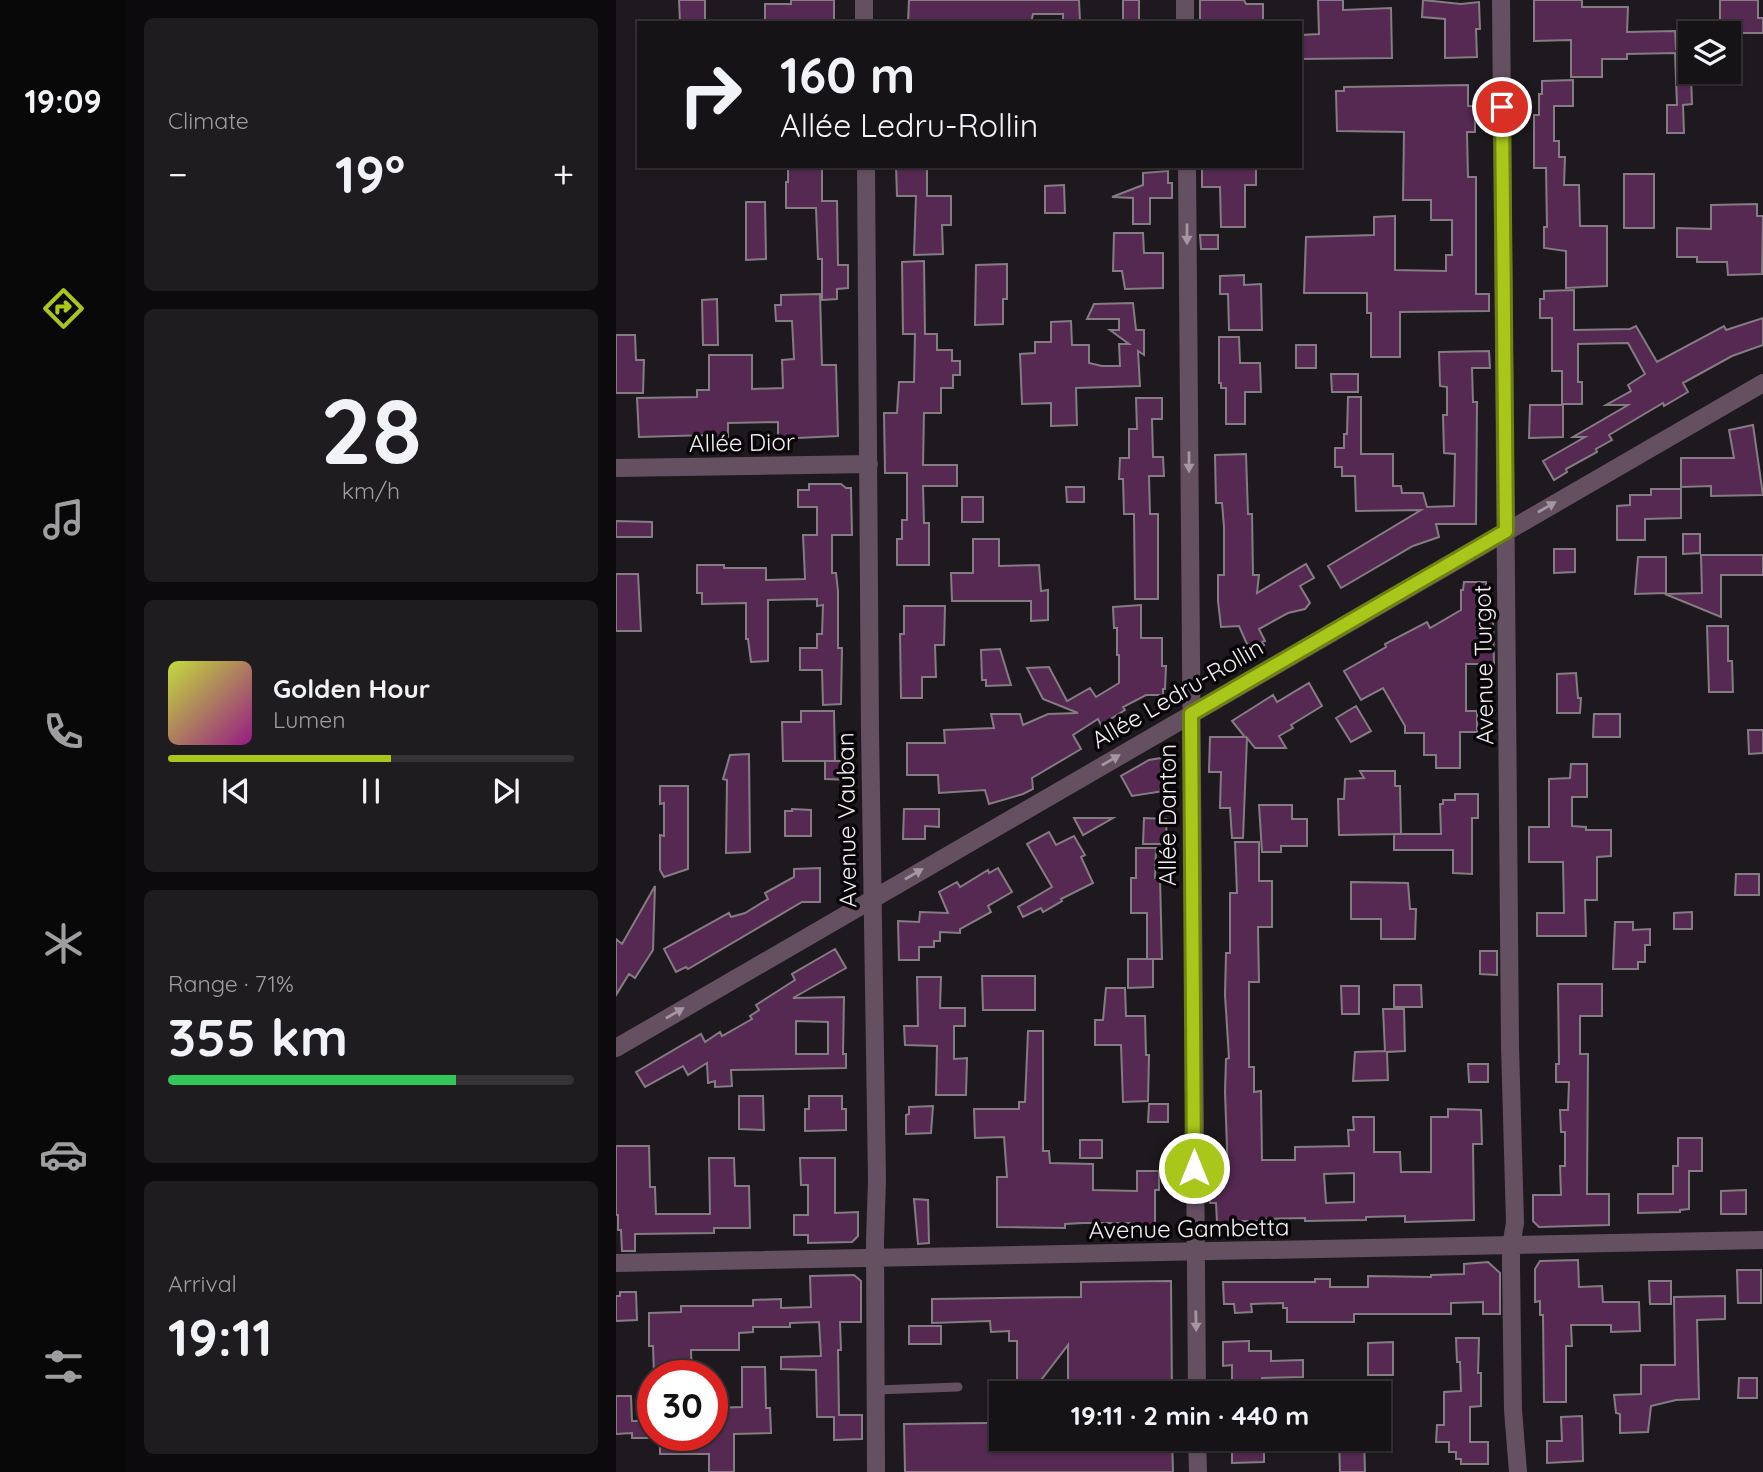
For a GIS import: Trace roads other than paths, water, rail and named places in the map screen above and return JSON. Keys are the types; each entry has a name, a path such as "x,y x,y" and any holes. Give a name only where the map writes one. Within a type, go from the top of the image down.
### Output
{"street":[{"path":"864,0 864,21"},
{"path":"1185,0 1185,21"},
{"name":"Avenue Turgot","path":"1501,0 1510,1046 1515,1223 1511,1246 1513,1410 1518,1472"},
{"name":"Avenue Vauban","path":"866,168 877,1180 876,1472"},
{"name":"Allée Danton","path":"1186,168 1197,1381"},
{"name":"Allée Ledru-Rollin","path":"616,1048 1763,383"},
{"name":"Allée Dior","path":"616,468 869,464"},
{"name":"Avenue Gambetta","path":"616,1263 1763,1240"},
{"path":"1197,1451 1198,1472"}],"lane":[{"path":"876,1390 958,1387"}]}
